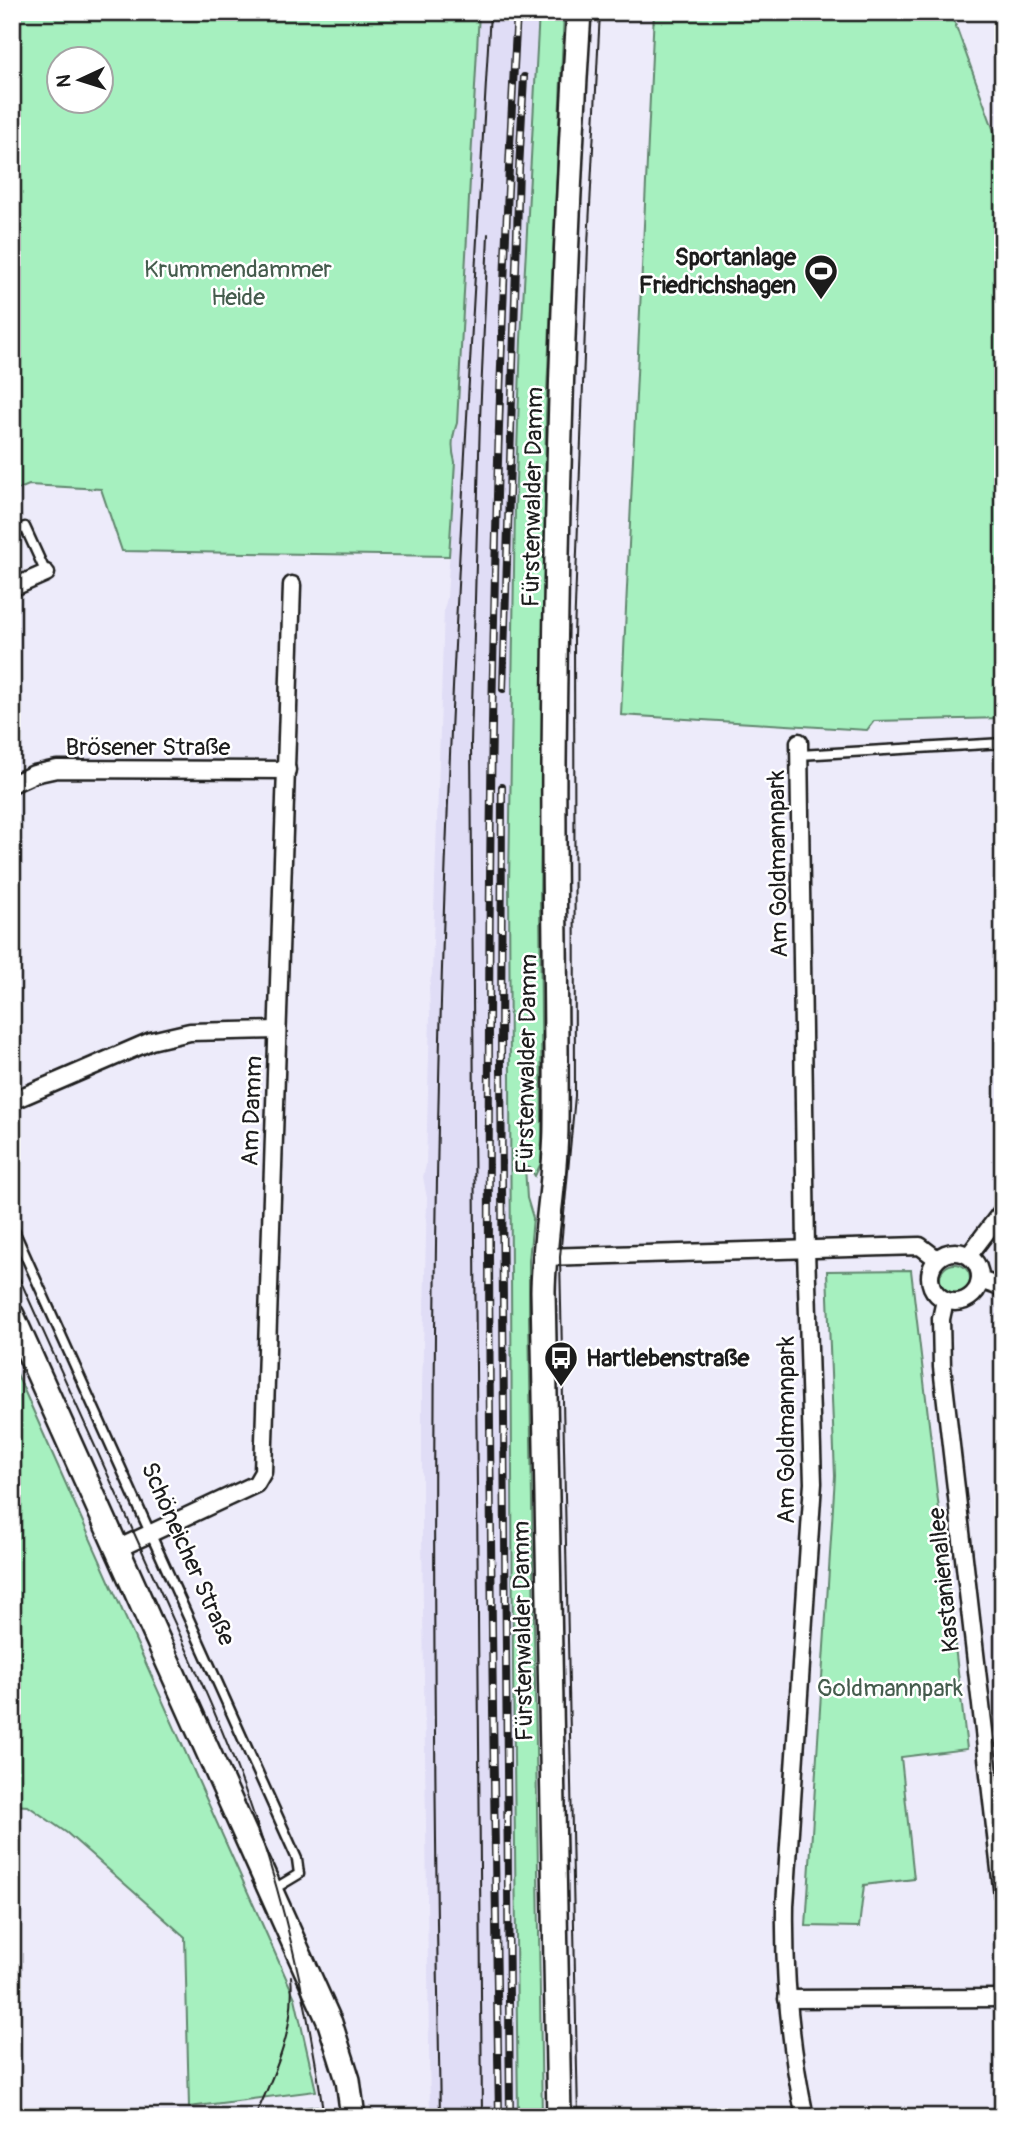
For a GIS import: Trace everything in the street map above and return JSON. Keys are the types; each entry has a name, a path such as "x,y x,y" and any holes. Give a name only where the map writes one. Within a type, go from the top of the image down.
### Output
{"main road":[{"name":"Fürstenwalder Damm","path":"559,2117 544,1257 556,1127 554,765 557,548 566,244 579,12"},
{"path":"12,1315 330,2022 348,2080 353,2117"}],"street":[{"path":"12,588 46,573"},
{"name":"Am Damm","path":"117,1549 256,1484 263,1472 292,585"},
{"name":"Am Goldmannpark","path":"799,748 806,1250 813,1483 785,1906 787,1999 805,2117"},
{"name":"Brösener Straße","path":"12,784 34,774 57,769 287,770"},
{"path":"12,1101 150,1041 190,1032 277,1030"},
{"path":"969,1255 1003,1210"},
{"path":"544,1257 920,1246 937,1259"},
{"path":"947,1253 969,1255 979,1267 980,1280 976,1291 968,1299 957,1302 945,1300 936,1293 930,1282 931,1270 937,1259 947,1253"},
{"path":"980,1280 1003,1288"},
{"name":"Kastanienallee","path":"945,1300 941,1318 942,1367 1003,1896"},
{"path":"787,1999 1003,1998"}],"lane":[{"path":"12,533 24,523 46,573"},
{"path":"799,748 1003,743"},
{"name":"Schöneicher Straße","path":"12,1226 297,1859 299,1874 271,1890"}],"shaded area":[{"path":"479,12 539,12 521,340 515,508 509,882 518,2117 430,2117 422,1535 422,1387 427,1198 423,1177 426,1165 429,987 432,973 444,609 447,598 455,462 452,451 457,423"}],"green space":[{"name":"Krummendammer Heide","path":"12,12 479,12 457,423 453,442 455,462 449,556 122,551 101,489 29,485 12,492"},
{"path":"539,12 564,12 546,414 540,902 542,1136 541,1163 535,1176 530,1168 525,1167 527,1198 533,1218 529,1261 529,1316 542,2117 518,2117 509,882 515,508 521,340"},
{"name":"Sportanlage Friedrichshagen","path":"654,12 845,12 953,18 1003,156 1003,718 874,721 867,730 621,715"},
{"path":"955,1264 965,1269 970,1279 965,1289 955,1294 945,1289 940,1279 945,1269"},
{"name":"Goldmannpark","path":"911,1270 967,1749 901,1757 914,1879 864,1885 859,1927 806,1926 835,1476 827,1271"},
{"path":"12,1363 295,1998 316,2091 189,2107 185,1937 67,1833 28,1806 12,1805"},
{"path":"317,2106 319,2117 236,2117"}],"tram line":[{"path":"440,2117 434,1598 439,1080 453,680 490,12"},
{"path":"578,2117 560,1257 575,1096 574,635 588,245 600,12"},
{"path":"482,2117 471,743 488,234"},
{"path":"12,1262 192,1660 239,1775 263,1842 285,1919 311,2037 324,2117"},
{"path":"255,2117 283,2048 290,2013 291,1976"}],"railway":[{"path":"499,2117 489,1327 491,801 504,275 517,12"},
{"path":"503,689 524,77"},
{"path":"502,787 501,1070 510,2117"}],"place":[{"name":"Sportanlage Friedrichshagen","path":"821,301"},
{"name":"Hartlebenstraße","path":"561,1388"}]}
